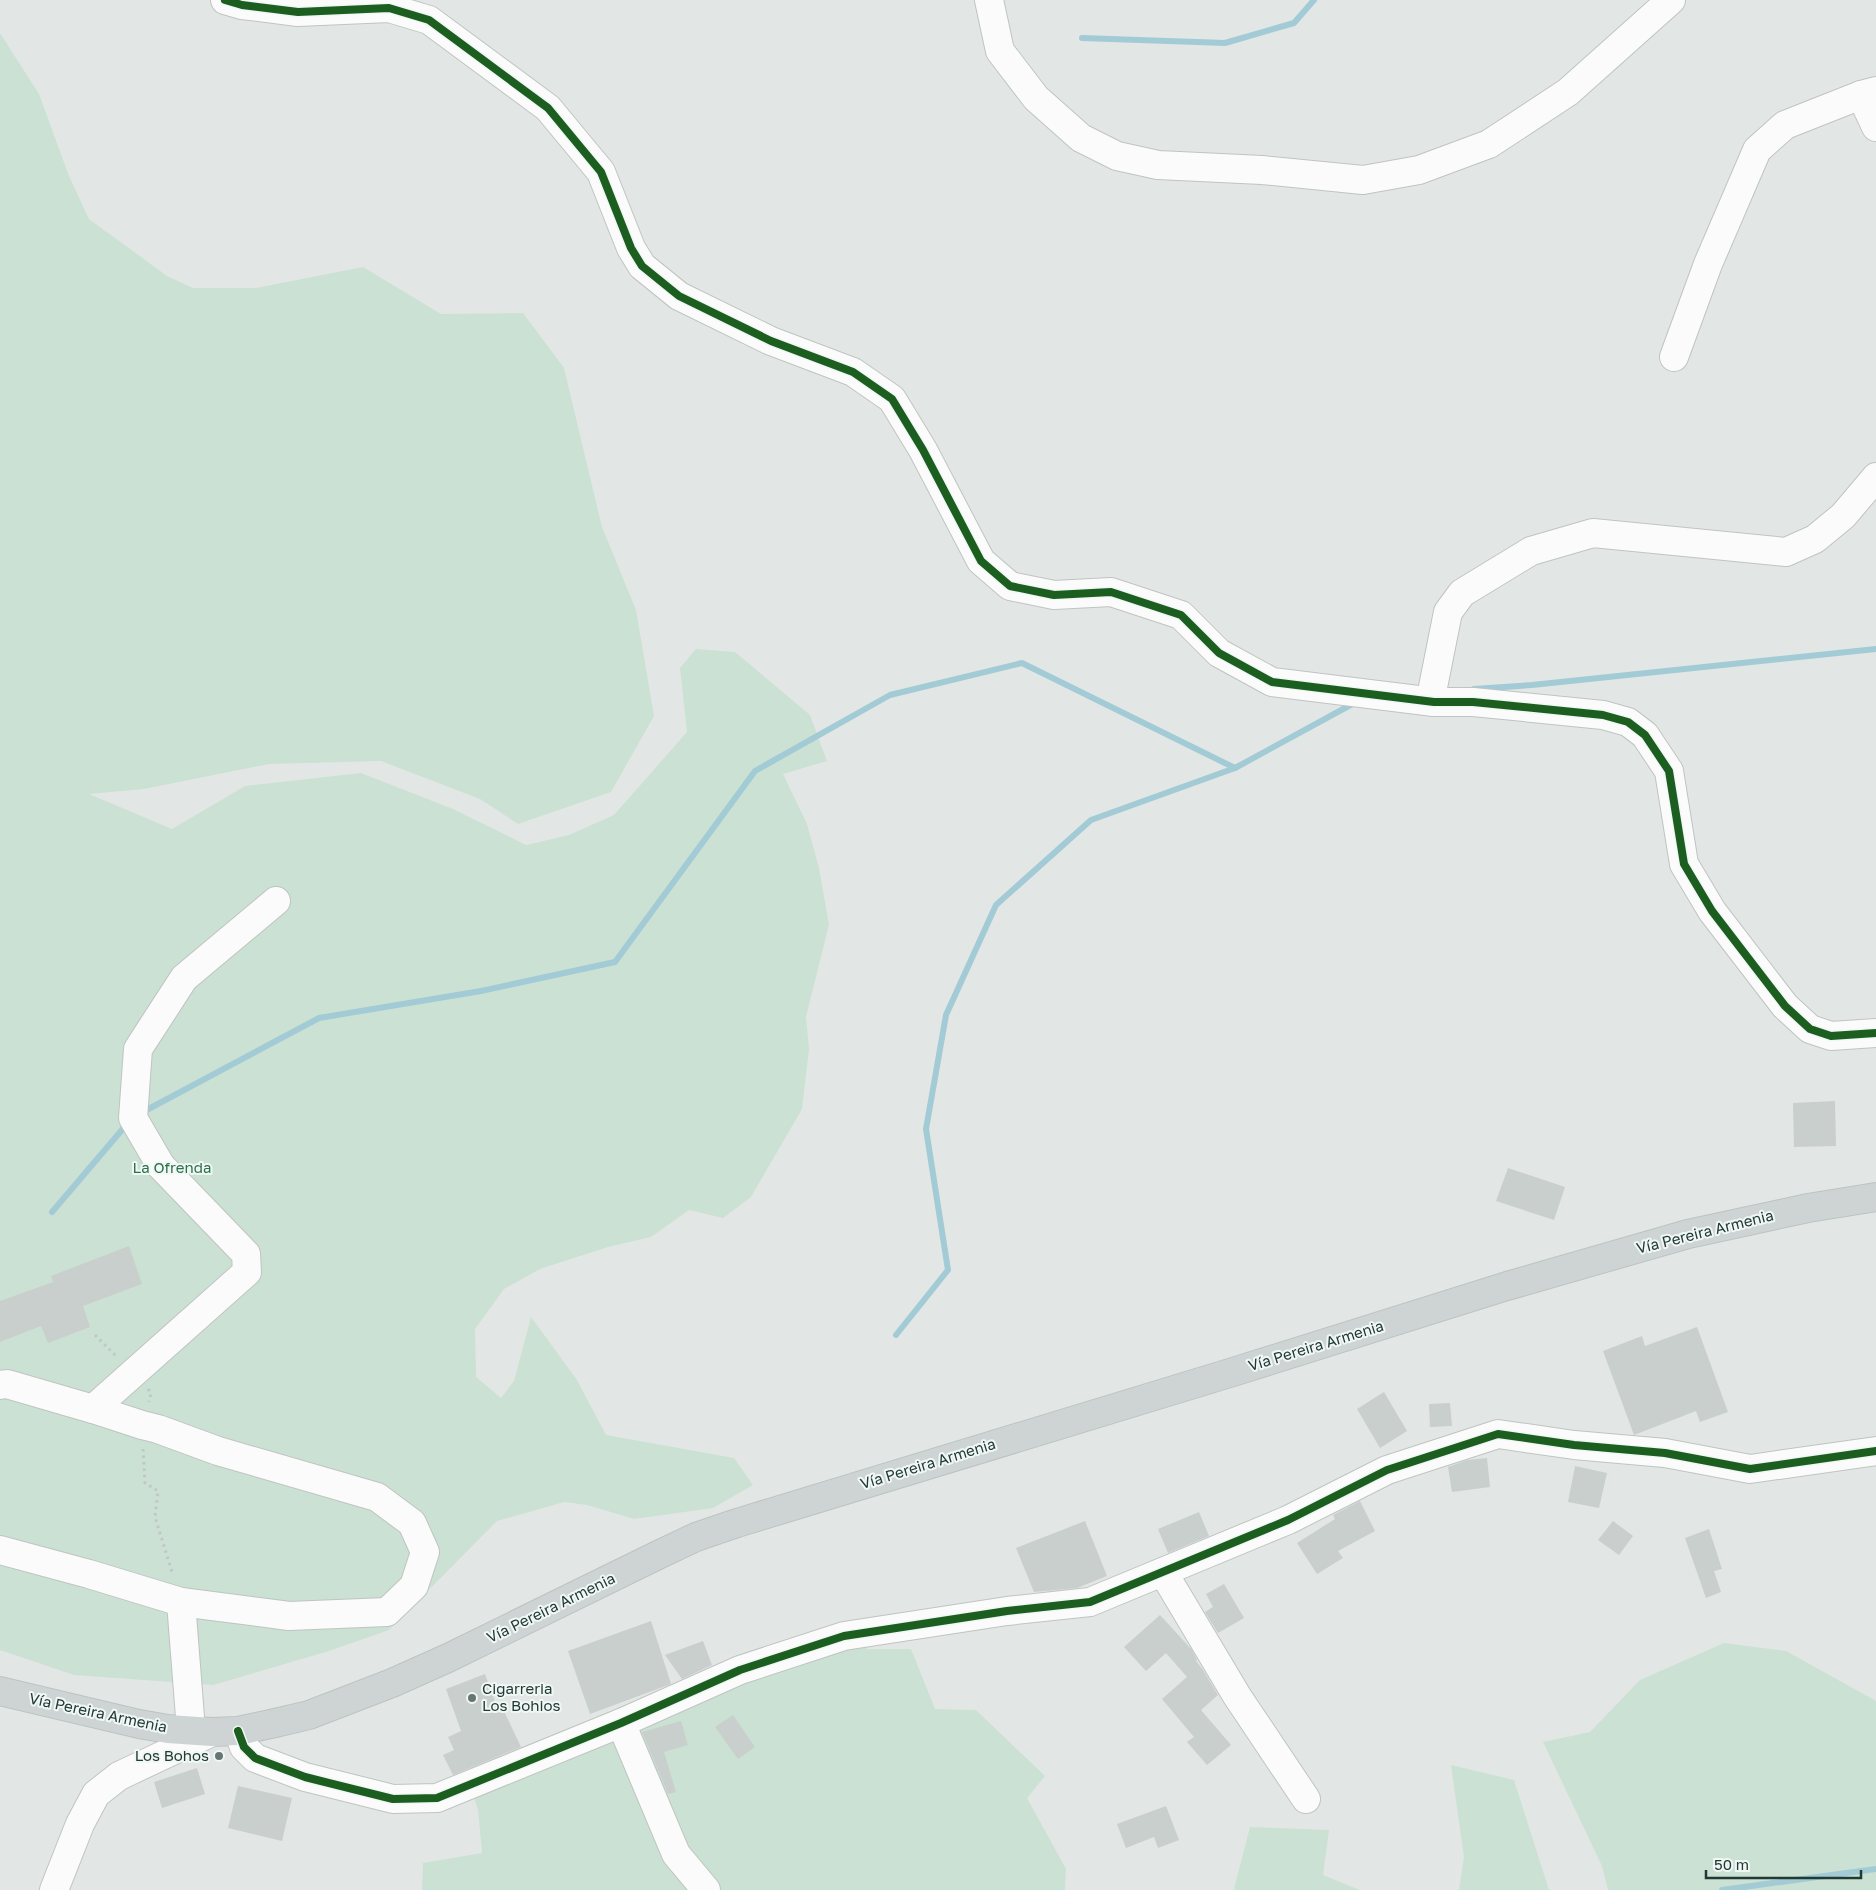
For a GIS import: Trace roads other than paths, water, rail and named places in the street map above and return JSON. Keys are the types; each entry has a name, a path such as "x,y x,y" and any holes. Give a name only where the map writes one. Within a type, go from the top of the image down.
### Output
{"main road":[{"name":"Vía Pereira Armenia","path":"0,1691 138,1724 168,1729 214,1731 309,1715 392,1683 448,1658 696,1537 747,1520 1233,1372 1507,1286 1688,1234 1808,1208 1876,1197"}],"street":[{"path":"225,0 242,6 298,12 389,8 429,20 548,108 601,172 631,248 642,266 679,296 771,341 853,372 892,399 923,450 981,561 1010,586 1054,595 1112,592 1181,615 1219,652 1272,682 1434,702 1474,702 1603,715 1628,722 1645,735 1670,771 1684,864 1712,911 1785,1006 1810,1028 1832,1036 1876,1032"},
{"path":"989,0 1000,51 1036,98 1081,138 1117,156 1158,165 1262,170 1363,180 1419,170 1489,144 1568,92 1671,0"},
{"path":"1674,357 1708,264 1756,150 1785,125 1868,93 1876,127"},
{"path":"1434,702 1432,692 1448,612 1462,593 1531,551 1593,533 1786,552 1815,539 1836,522 1876,476"},
{"path":"94,1409 246,1272 246,1254 161,1166 132,1118 138,1049 184,978 276,901"},
{"path":"0,1384 7,1384 94,1409 158,1429 218,1451 377,1497 412,1523 425,1552 414,1586 387,1612 289,1616 181,1602 89,1574 0,1550"},
{"path":"181,1602 214,1731 244,1747 255,1758 305,1777 393,1800 437,1798 621,1723 740,1670 844,1636 1008,1611 1090,1602 1288,1520 1387,1470 1498,1434 1574,1445 1666,1453 1750,1469 1876,1451"},
{"path":"1163,1572 1237,1696 1306,1799"},
{"path":"621,1723 676,1854 706,1890"},
{"path":"54,1890 80,1824 96,1794 119,1776 214,1731"}],"waterway":[{"path":"1082,38 1225,43 1294,23 1314,0"},
{"path":"1474,689 1532,685 1876,649"},
{"path":"141,1113 319,1018 481,991 615,962 755,771 890,695 1022,663 1235,768"},
{"path":"896,1335 948,1270 926,1129 946,1015 996,905 1091,820 1235,768 1356,702"},
{"path":"52,1212 127,1124"},
{"path":"1722,1890 1876,1869"}],"place":[{"name":"Cigarreria Los Bohios","path":"472,1698"},
{"name":"Los Bohos","path":"219,1756"}],"park label":[{"name":"La Ofrenda","path":"172,1168"}]}
